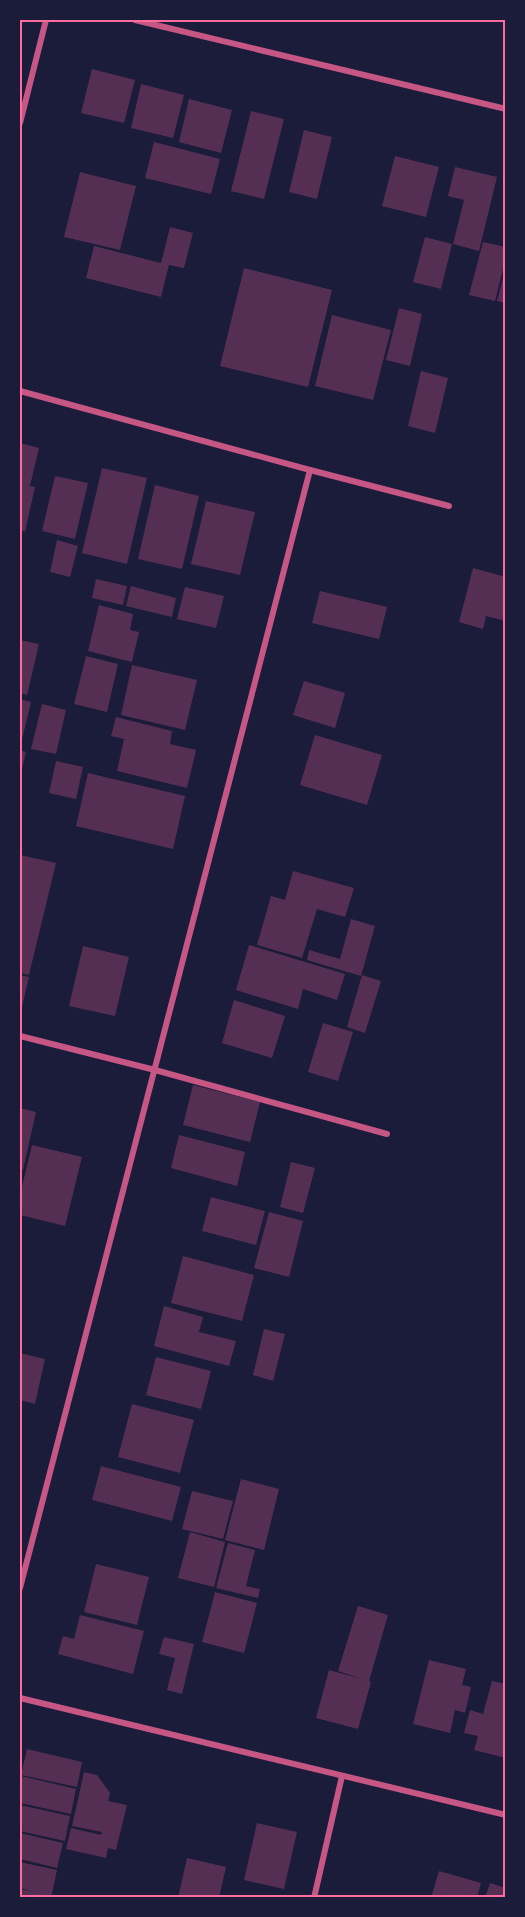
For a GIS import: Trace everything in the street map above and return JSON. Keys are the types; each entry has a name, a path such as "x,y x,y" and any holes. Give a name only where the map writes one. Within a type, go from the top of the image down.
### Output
{"street":[{"path":"20,123 46,20"},
{"path":"135,20 506,109"},
{"path":"20,391 449,506"},
{"path":"20,1588 310,470"},
{"path":"20,1036 155,1070 387,1134"},
{"path":"20,1698 506,1815"},
{"path":"314,1898 342,1776"}],"building":[{"path":"92,69 135,80 124,123 81,113"},
{"path":"141,84 184,95 173,138 131,128"},
{"path":"189,99 232,110 221,153 179,142"},
{"path":"251,111 284,119 264,199 231,191"},
{"path":"304,130 332,137 317,199 289,192"},
{"path":"154,142 220,159 211,194 145,178"},
{"path":"395,156 439,167 426,217 382,206"},
{"path":"455,167 497,177 479,251 453,244 464,200 448,196"},
{"path":"80,172 136,186 120,250 64,237"},
{"path":"170,227 193,233 184,268 169,265 161,297 86,278 94,246 161,263"},
{"path":"425,237 452,244 441,289 413,282"},
{"path":"483,242 506,247 506,257 495,301 469,295"},
{"path":"244,268 332,290 308,387 220,366"},
{"path":"506,270 506,303 497,301"},
{"path":"399,308 422,314 410,366 386,360"},
{"path":"332,315 391,330 373,400 315,386"},
{"path":"421,371 448,378 435,433 408,426"},
{"path":"20,443 39,448 30,486 35,487 25,532 20,530"},
{"path":"102,468 147,478 127,564 82,553"},
{"path":"55,476 88,483 75,539 42,531"},
{"path":"155,485 199,496 182,569 138,559"},
{"path":"206,501 255,512 240,575 191,564"},
{"path":"57,540 78,546 70,577 50,572"},
{"path":"473,568 506,577 506,621 486,616 483,629 459,622"},
{"path":"96,579 127,586 123,605 92,598"},
{"path":"131,586 176,598 172,617 126,606"},
{"path":"185,587 224,596 216,628 177,619"},
{"path":"320,591 387,607 379,639 312,623"},
{"path":"99,605 133,614 130,630 139,632 132,662 88,651"},
{"path":"20,640 39,644 27,695 20,693"},
{"path":"86,656 118,664 107,712 74,704"},
{"path":"132,665 197,680 185,730 121,715"},
{"path":"304,681 345,693 335,728 293,715"},
{"path":"20,699 31,702 21,744 20,743"},
{"path":"42,704 66,710 56,754 31,749"},
{"path":"116,717 172,731 170,744 196,750 187,788 117,771 124,739 111,736"},
{"path":"315,735 382,755 367,805 300,785"},
{"path":"20,750 26,752 22,769 20,768"},
{"path":"56,761 83,767 76,799 49,793"},
{"path":"88,773 185,796 173,849 76,826"},
{"path":"20,855 56,863 29,975 20,973"},
{"path":"293,871 354,888 345,917 317,909 302,958 257,945 271,896 285,900"},
{"path":"351,919 375,926 361,976 307,960 309,950 340,959"},
{"path":"249,945 345,974 337,1000 303,989 298,1009 236,990"},
{"path":"83,946 129,957 115,1016 69,1006"},
{"path":"20,975 29,977 22,1007 20,1007"},
{"path":"362,975 381,981 365,1033 347,1027"},
{"path":"234,1000 285,1016 272,1058 222,1043"},
{"path":"323,1023 353,1032 338,1081 308,1072"},
{"path":"193,1085 260,1102 250,1142 183,1125"},
{"path":"20,1108 36,1112 23,1170 20,1169"},
{"path":"179,1135 245,1152 237,1186 171,1168"},
{"path":"32,1145 82,1157 65,1226 20,1215 20,1195"},
{"path":"291,1162 315,1168 303,1213 280,1207"},
{"path":"211,1197 265,1211 256,1245 202,1231"},
{"path":"269,1212 303,1221 289,1277 254,1268"},
{"path":"183,1256 254,1275 242,1321 171,1303"},
{"path":"164,1306 203,1317 199,1332 236,1341 229,1366 154,1346"},
{"path":"264,1329 285,1334 273,1381 253,1375"},
{"path":"20,1353 45,1359 35,1404 20,1400"},
{"path":"156,1357 211,1371 201,1409 146,1395"},
{"path":"132,1404 194,1420 180,1473 118,1457"},
{"path":"101,1466 181,1487 172,1521 92,1500"},
{"path":"241,1479 279,1489 264,1550 225,1540"},
{"path":"192,1491 233,1501 223,1539 182,1529"},
{"path":"190,1532 225,1542 214,1587 178,1578"},
{"path":"228,1543 255,1550 246,1586 260,1589 258,1598 216,1588"},
{"path":"96,1564 149,1577 137,1625 84,1612"},
{"path":"215,1592 257,1603 244,1653 202,1642"},
{"path":"358,1606 388,1615 358,1729 316,1718 329,1670 362,1679 338,1671"},
{"path":"80,1615 144,1631 133,1674 58,1654 63,1636 74,1639"},
{"path":"164,1637 194,1644 182,1694 167,1690 175,1658 159,1654"},
{"path":"429,1660 466,1669 462,1685 471,1687 465,1713 455,1710 450,1733 413,1724"},
{"path":"492,1681 506,1684 506,1758 474,1750 478,1736 464,1733 470,1710 483,1714"},
{"path":"27,1749 82,1762 77,1787 21,1775"},
{"path":"84,1772 97,1775 110,1793 108,1801 127,1805 116,1850 108,1848 106,1858 66,1849 71,1828 101,1835 102,1832 72,1826"},
{"path":"21,1776 76,1789 71,1814 20,1803"},
{"path":"20,1805 70,1816 65,1841 20,1831"},
{"path":"257,1823 297,1832 284,1889 244,1880"},
{"path":"20,1833 63,1843 57,1868 20,1859"},
{"path":"187,1858 226,1867 219,1898 178,1898"},
{"path":"20,1862 57,1870 51,1898 20,1898 20,1889 35,1892 20,1888"},
{"path":"439,1871 481,1883 477,1898 431,1898"},
{"path":"490,1883 506,1888 506,1898 485,1898"}]}
